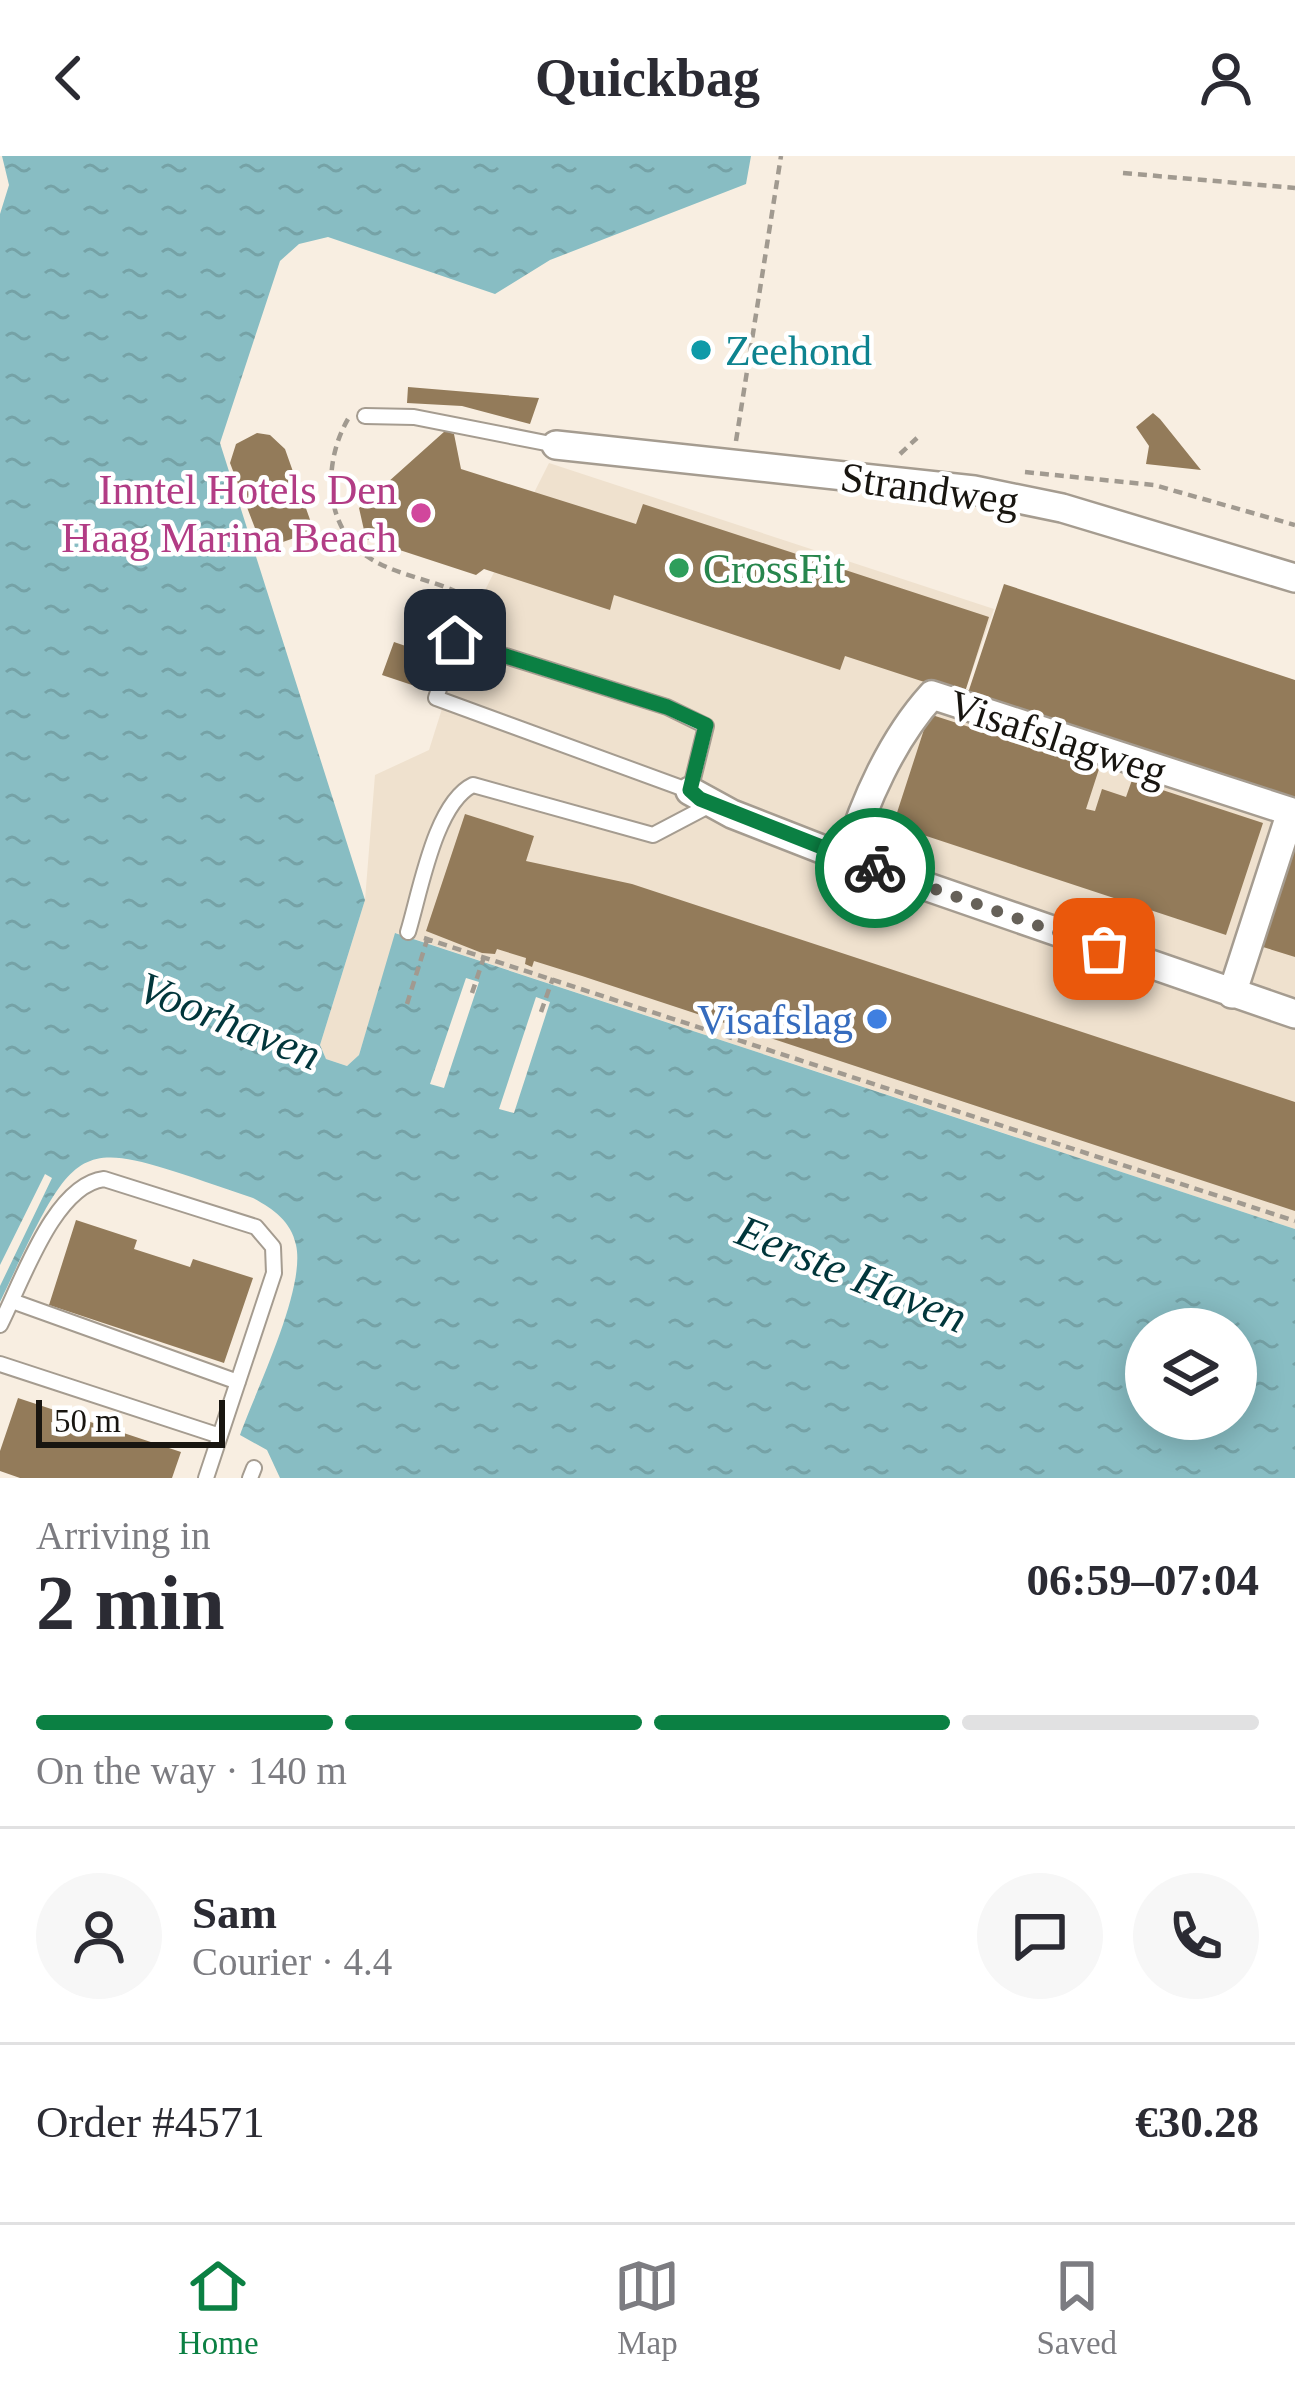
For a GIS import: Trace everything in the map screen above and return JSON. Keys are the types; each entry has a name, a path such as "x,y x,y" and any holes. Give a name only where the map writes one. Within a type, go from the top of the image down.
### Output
{"street":[{"name":"Strandweg","path":"556,445 974,490 1061,508 1295,578"},
{"name":"Visafslagweg","path":"847,859 859,818 914,715 932,695 1293,813 1232,994"},
{"path":"701,797 847,859 1295,1013"}],"lane":[{"path":"365,416 414,417 556,445"},
{"path":"408,932 445,813 460,791 472,785 653,836 701,797 706,725 667,707 455,640 436,698 701,797"},
{"path":"0,1324 66,1198 90,1181 104,1179 256,1227 273,1247 276,1260 206,1478"},
{"path":"12,1301 238,1382"},
{"path":"0,1364 220,1436"}],"path":[{"path":"734,463 781,156"},
{"path":"1123,173 1295,188"},
{"path":"365,416 349,418 343,429 328,478 333,504 349,540 368,557 457,592 465,613 455,640"},
{"name":"Strandweg","path":"896,458 917,438"},
{"path":"408,932 1295,1221"},
{"path":"407,1004 428,939"},
{"path":"472,993 484,957"},
{"path":"541,1012 553,978"}],"shaded area":[{"path":"549,463 994,609 964,694 1295,804 1295,1229 396,933 359,1055 347,1066 326,1059 320,1045 365,900 375,775 429,750 470,620"}],"water":[{"path":"2,156 751,156 746,184 550,260 495,294 328,237 299,244 280,261 220,443 365,900 320,1045 326,1059 347,1066 359,1055 395,933 1295,1229 1295,1478 280,1478 267,1450 240,1435 294,1287 296,1245 290,1229 253,1198 115,1158 90,1161 69,1176 49,1203 0,1302 0,214 9,185"}],"pier":[{"path":"466,978 479,982 444,1088 430,1084"},
{"path":"536,997 550,1002 514,1113 499,1109"},
{"path":"45,1174 52,1178 0,1286 0,1265"}],"building":[{"path":"408,387 539,398 530,424 462,406 407,403"},
{"path":"1153,413 1201,470 1146,464 1149,446 1136,427"},
{"path":"445,431 454,434 461,469 636,524 643,504 989,617 964,695 845,656 840,670 614,595 610,610 484,569 476,575 366,539 359,508"},
{"path":"257,433 270,435 285,449 314,531 263,549 230,463 236,444"},
{"path":"1004,584 1295,680 1295,804 967,696"},
{"path":"394,642 435,656 427,690 382,675"},
{"path":"929,714 1099,769 1086,809 1095,811 1102,789 1126,797 1132,780 1263,823 1226,935 893,825"},
{"name":"Visafslag","path":"465,814 534,836 526,861 632,884 1295,1102 1295,1211 582,976 534,961 532,967 525,964 526,958 497,949 495,954 482,953 426,931"},
{"path":"1295,850 1295,957 1263,947"},
{"path":"76,1220 137,1240 134,1249 190,1267 193,1259 253,1278 224,1363 49,1305"},
{"path":"18,1398 181,1452 172,1478 20,1478 0,1471 0,1451"}],"way so far":[{"path":"875,868 1104,949"}],"place":[{"name":"Zeehond","path":"701,350"},
{"name":"Inntel Hotels Den Haag Marina Beach","path":"421,513"},
{"name":"CrossFit","path":"679,568"},
{"name":"Visafslag","path":"877,1019"}],"route":[{"path":"455,640 667,707 706,725 690,790 700,799 875,868"}],"water label":[{"name":"Voorhaven","path":"230,1020"},
{"name":"Eerste Haven","path":"852,1273"}]}
